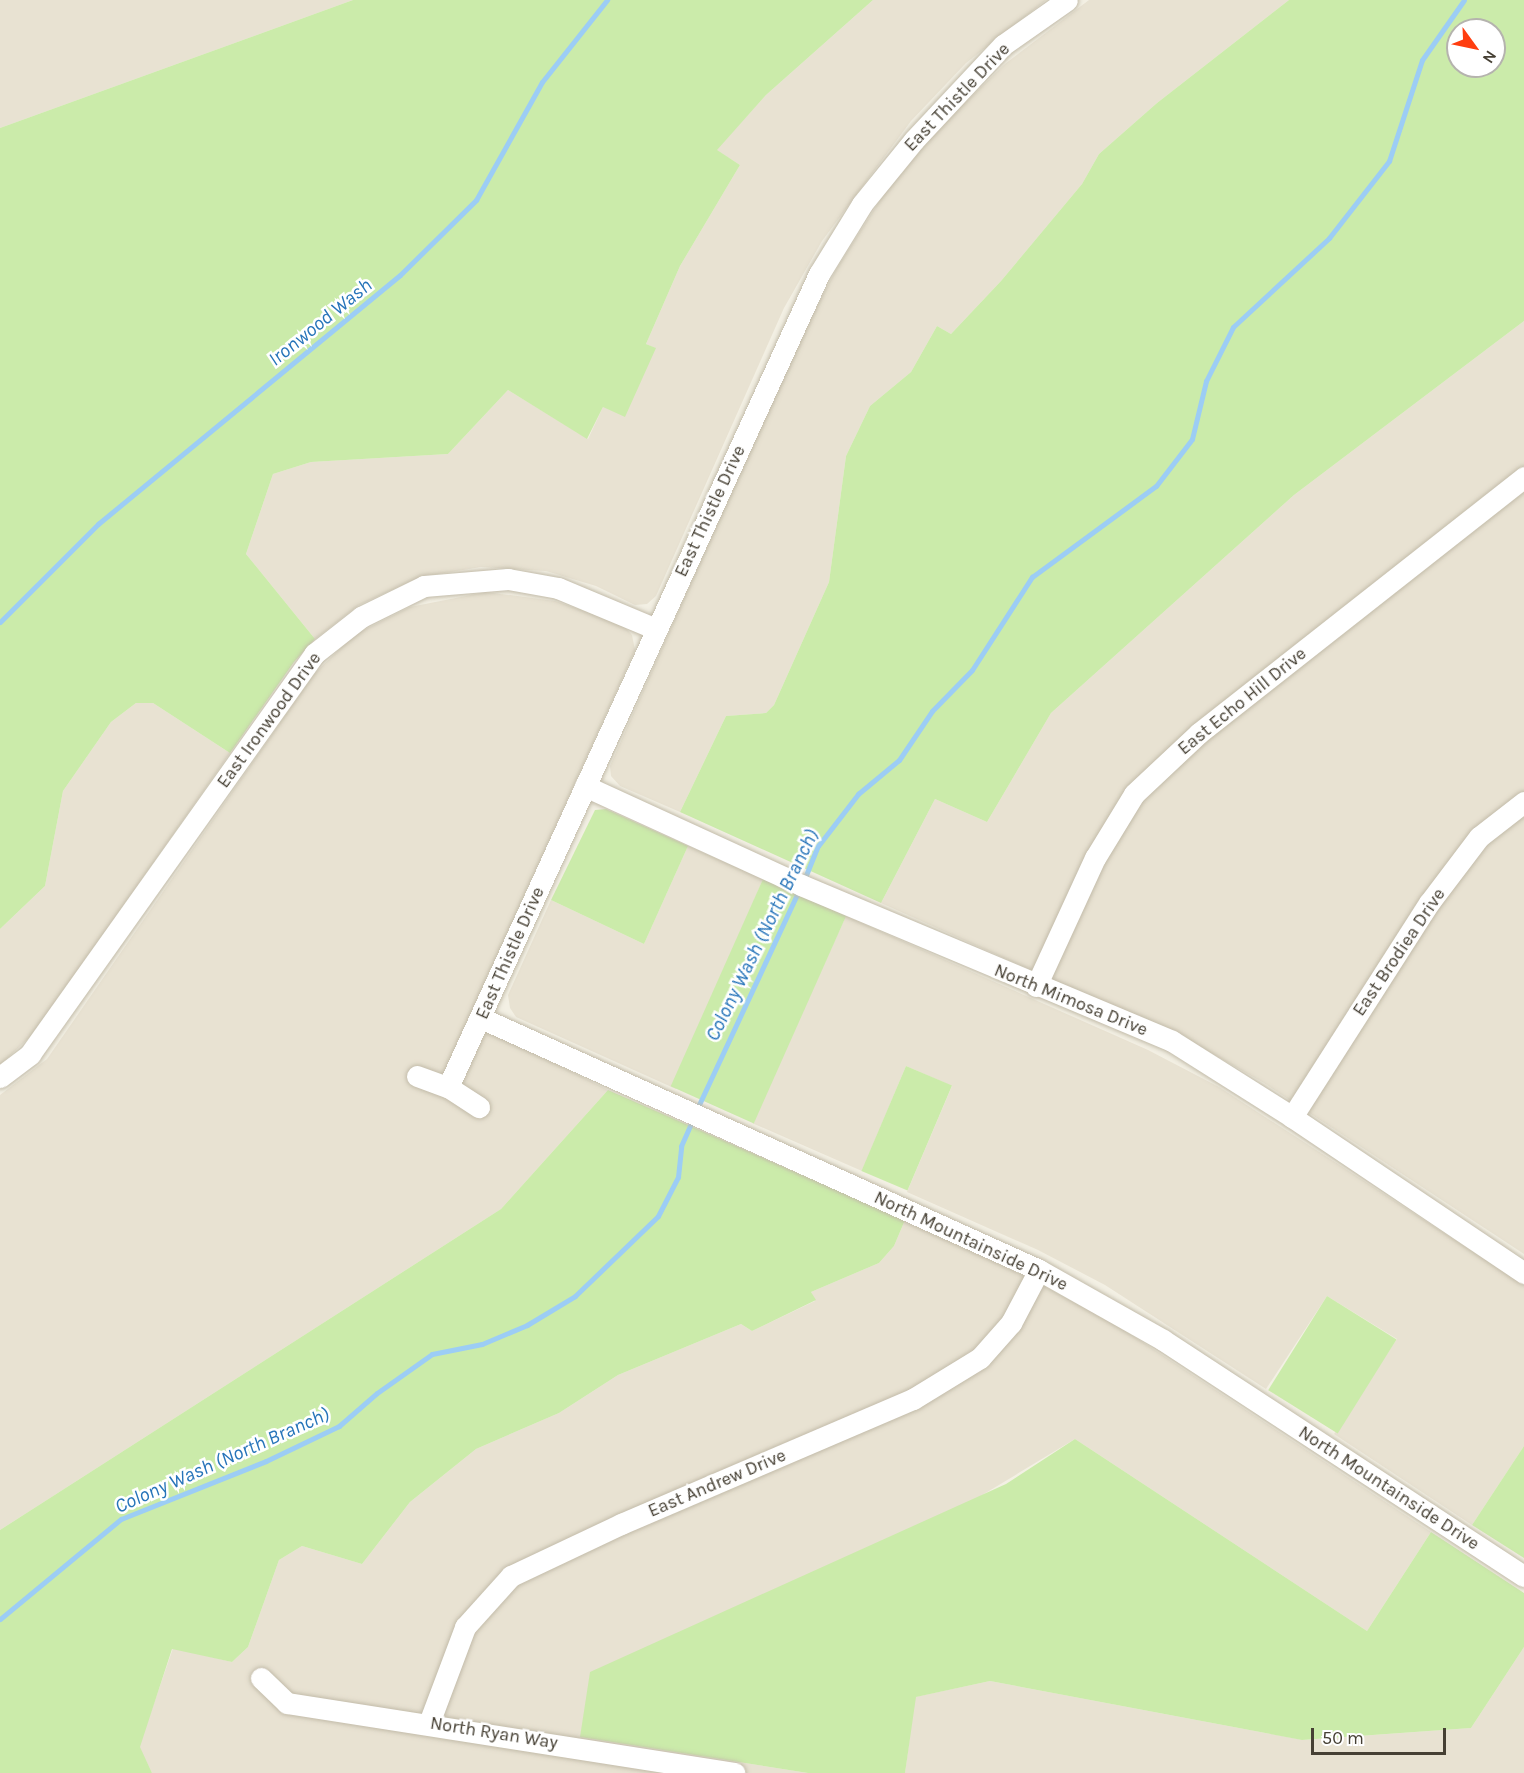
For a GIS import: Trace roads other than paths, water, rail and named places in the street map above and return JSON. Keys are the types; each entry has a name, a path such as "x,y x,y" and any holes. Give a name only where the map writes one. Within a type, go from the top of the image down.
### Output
{"street":[{"name":"East Thistle Drive","path":"448,1087 819,274 862,204 914,140 1003,45 1067,0"},
{"name":"East Echo Hill Drive","path":"1036,986 1095,858 1134,794 1199,733 1524,477"},
{"name":"East Ironwood Drive","path":"0,1077 30,1054 314,654 361,617 424,586 508,579 558,588 656,628"},
{"name":"North Mimosa Drive","path":"585,786 1036,986 1172,1041 1292,1117 1524,1274"},
{"name":"East Brodiea Drive","path":"1292,1117 1429,903 1479,837 1524,802"},
{"name":"North Mountainside Drive","path":"481,1018 1039,1269 1163,1340 1524,1576"},
{"path":"417,1076 448,1087 479,1107"},
{"name":"East Andrew Drive","path":"429,1723 465,1627 511,1576 610,1528 913,1399 980,1358 1011,1323 1039,1269"},
{"name":"North Ryan Way","path":"261,1678 287,1703 429,1723 735,1773"}],"waterway":[{"name":"Ironwood Wash","path":"0,622 98,524 400,275 476,200 542,82 607,0"},
{"name":"Colony Wash (North Branch)","path":"804,880 818,846 858,794 899,760 932,711 972,670 1032,577 1156,486 1192,439 1206,381 1233,327 1329,238 1389,161 1422,60 1464,0"},
{"name":"Colony Wash (North Branch)","path":"696,1111 800,888"},
{"name":"Colony Wash (North Branch)","path":"0,1619 121,1519 266,1461 339,1426 377,1393 432,1354 482,1344 527,1325 575,1296 658,1216 678,1177 681,1146 693,1119"}]}
